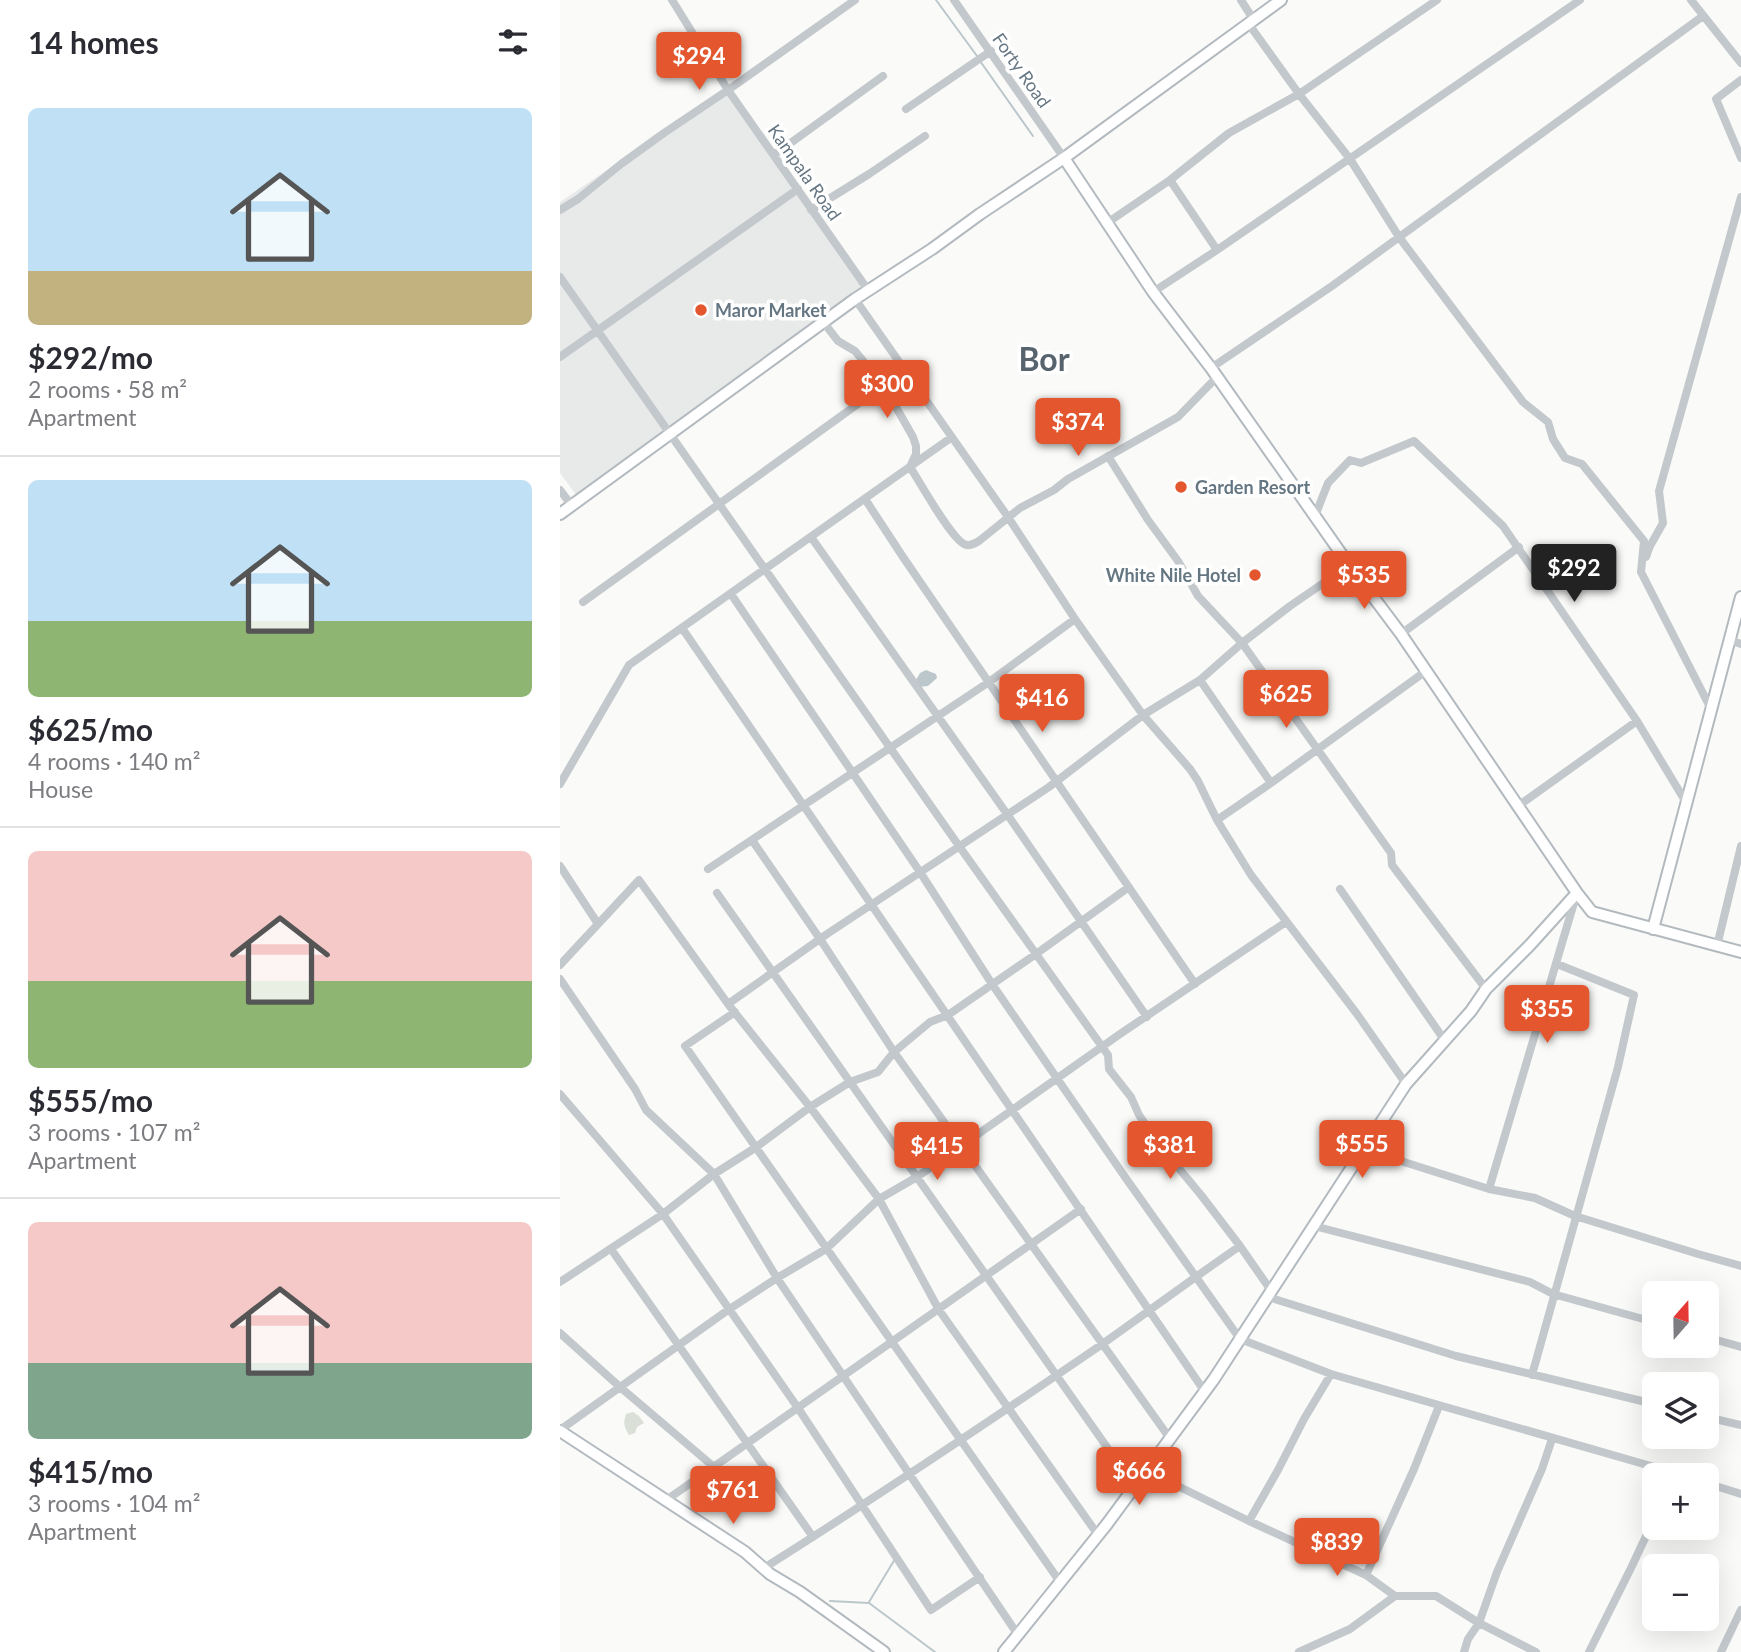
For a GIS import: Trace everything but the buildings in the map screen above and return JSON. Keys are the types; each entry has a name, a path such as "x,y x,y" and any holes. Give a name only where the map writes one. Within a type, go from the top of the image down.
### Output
{"street":[{"path":"560,210 656,139 855,0"},
{"name":"Forty Road","path":"954,0 1064,158"},
{"path":"1241,0 1251,21 1298,94 1350,159 1399,237 1523,402 1548,422 1552,439 1565,458 1581,464 1644,541 1641,572 1711,709"},
{"path":"560,514 855,299 1064,158 1281,0"},
{"path":"1107,223 1170,180 1229,133 1298,94 1437,0"},
{"path":"1153,292 1580,0"},
{"path":"1690,0 1741,63"},
{"name":"Kampala Road","path":"676,1 728,90 868,290"},
{"path":"910,467 957,539 965,545 972,545 1032,500 1054,490 1068,479 1178,417 1215,372 1703,16"},
{"path":"906,109 991,51"},
{"path":"774,155 883,76"},
{"path":"1741,80 1716,99 1741,158"},
{"path":"811,210 925,136"},
{"path":"1064,158 1153,292 1215,372 1347,562 1401,634 1592,912 1741,952"},
{"path":"1170,180 1217,250"},
{"path":"560,357 797,189"},
{"path":"1641,572 1650,546 1663,523 1659,491 1741,198"},
{"path":"560,277 1103,1047 1108,1055 1109,1069 1131,1097 1139,1115 1240,1246 1270,1295 1456,1356 1642,1401"},
{"path":"855,299 1008,517 1075,620 1143,715 1190,769 1251,875 1357,1014 1406,1084"},
{"path":"824,323 838,341 855,351 884,386 916,446 916,454 910,467"},
{"path":"583,602 905,370"},
{"path":"560,784 629,665 952,437"},
{"path":"1315,516 1328,483 1350,460 1361,463 1414,441 1503,526 1519,547 1637,721 1687,804"},
{"path":"1108,456 1148,520 1178,561 1198,596 1242,643 1391,853 1392,865 1486,989"},
{"path":"560,490 572,506"},
{"path":"865,499 1195,984"},
{"path":"811,537 1147,1017"},
{"path":"1401,634 1519,547"},
{"path":"728,1004 820,939 1057,781 1143,715 1199,681 1242,643 1322,584 1347,562"},
{"path":"731,594 920,872 992,984 1240,1339 1331,1374 1642,1465"},
{"path":"1653,929 1741,597"},
{"path":"708,869 989,682 1075,620"},
{"path":"682,628 1205,1392"},
{"path":"1730,640 1741,645"},
{"path":"1217,820 1426,671"},
{"path":"1199,681 1271,783"},
{"path":"1518,806 1637,721"},
{"path":"752,840 894,1052 1171,1440"},
{"path":"1717,946 1739,866 1741,846"},
{"path":"560,866 598,924"},
{"path":"560,965 639,880 728,1004 879,1199 939,1310 1098,1535"},
{"path":"560,1282 663,1214 714,1174 755,1148 810,1107 850,1083 878,1072 894,1052 930,1022 947,1015 1037,954 1129,887"},
{"path":"1340,889 1445,1041"},
{"path":"717,893 1135,1487"},
{"path":"1004,1652 1098,1535 1205,1392 1406,1084 1471,1011 1486,989 1577,893"},
{"path":"1489,1189 1577,893"},
{"path":"884,1652 745,1552 560,1430 728,1310 826,1249 879,1199 917,1177 1286,922"},
{"path":"1532,1375 1618,1067 1634,995 1557,964"},
{"path":"560,979 635,1089 646,1110 714,1174 777,1278 1018,1635"},
{"path":"735,1012 685,1046 1060,1583"},
{"path":"560,1094 663,1214 798,1408 931,1610 980,1577"},
{"path":"1363,1149 1489,1189 1535,1198 1575,1216 1741,1266"},
{"path":"665,1501 1081,1209"},
{"path":"1314,1226 1530,1282 1553,1294 1642,1319"},
{"path":"764,1568 862,1506 1057,1375 1240,1246"},
{"path":"611,1249 813,1537"},
{"path":"560,1333 714,1467"},
{"path":"1719,1341 1741,1347"},
{"path":"1250,1521 1331,1374"},
{"path":"1366,1575 1439,1406"},
{"path":"1719,1420 1741,1425"},
{"path":"1464,1652 1468,1639 1479,1623 1552,1439"},
{"path":"1147,1471 1366,1575 1395,1596 1436,1596 1479,1623 1536,1652"},
{"path":"1719,1487 1741,1494"},
{"path":"1589,1652 1644,1540"},
{"path":"1299,1652 1350,1629 1395,1596"},
{"path":"1721,1652 1741,1610"}],"shaded area":[{"name":"Maror Market","path":"726,89 866,292 582,503 560,473 560,202"},
{"path":"926,670 936,674 937,678 928,686 919,687 916,680 920,673"},
{"path":"633,1412 644,1423 637,1427 635,1433 629,1435 624,1420 626,1414"}],"waterway":[{"path":"936,0 977,56"},
{"path":"980,61 1033,136"},
{"path":"869,1602 895,1559"},
{"path":"830,1601 869,1603 935,1652"}],"place":[{"name":"Maror Market","path":"701,310"},
{"name":"Garden Resort","path":"1181,487"},
{"name":"White Nile Hotel","path":"1255,575"}],"district":[{"name":"Bor","path":"1044,358"}]}
